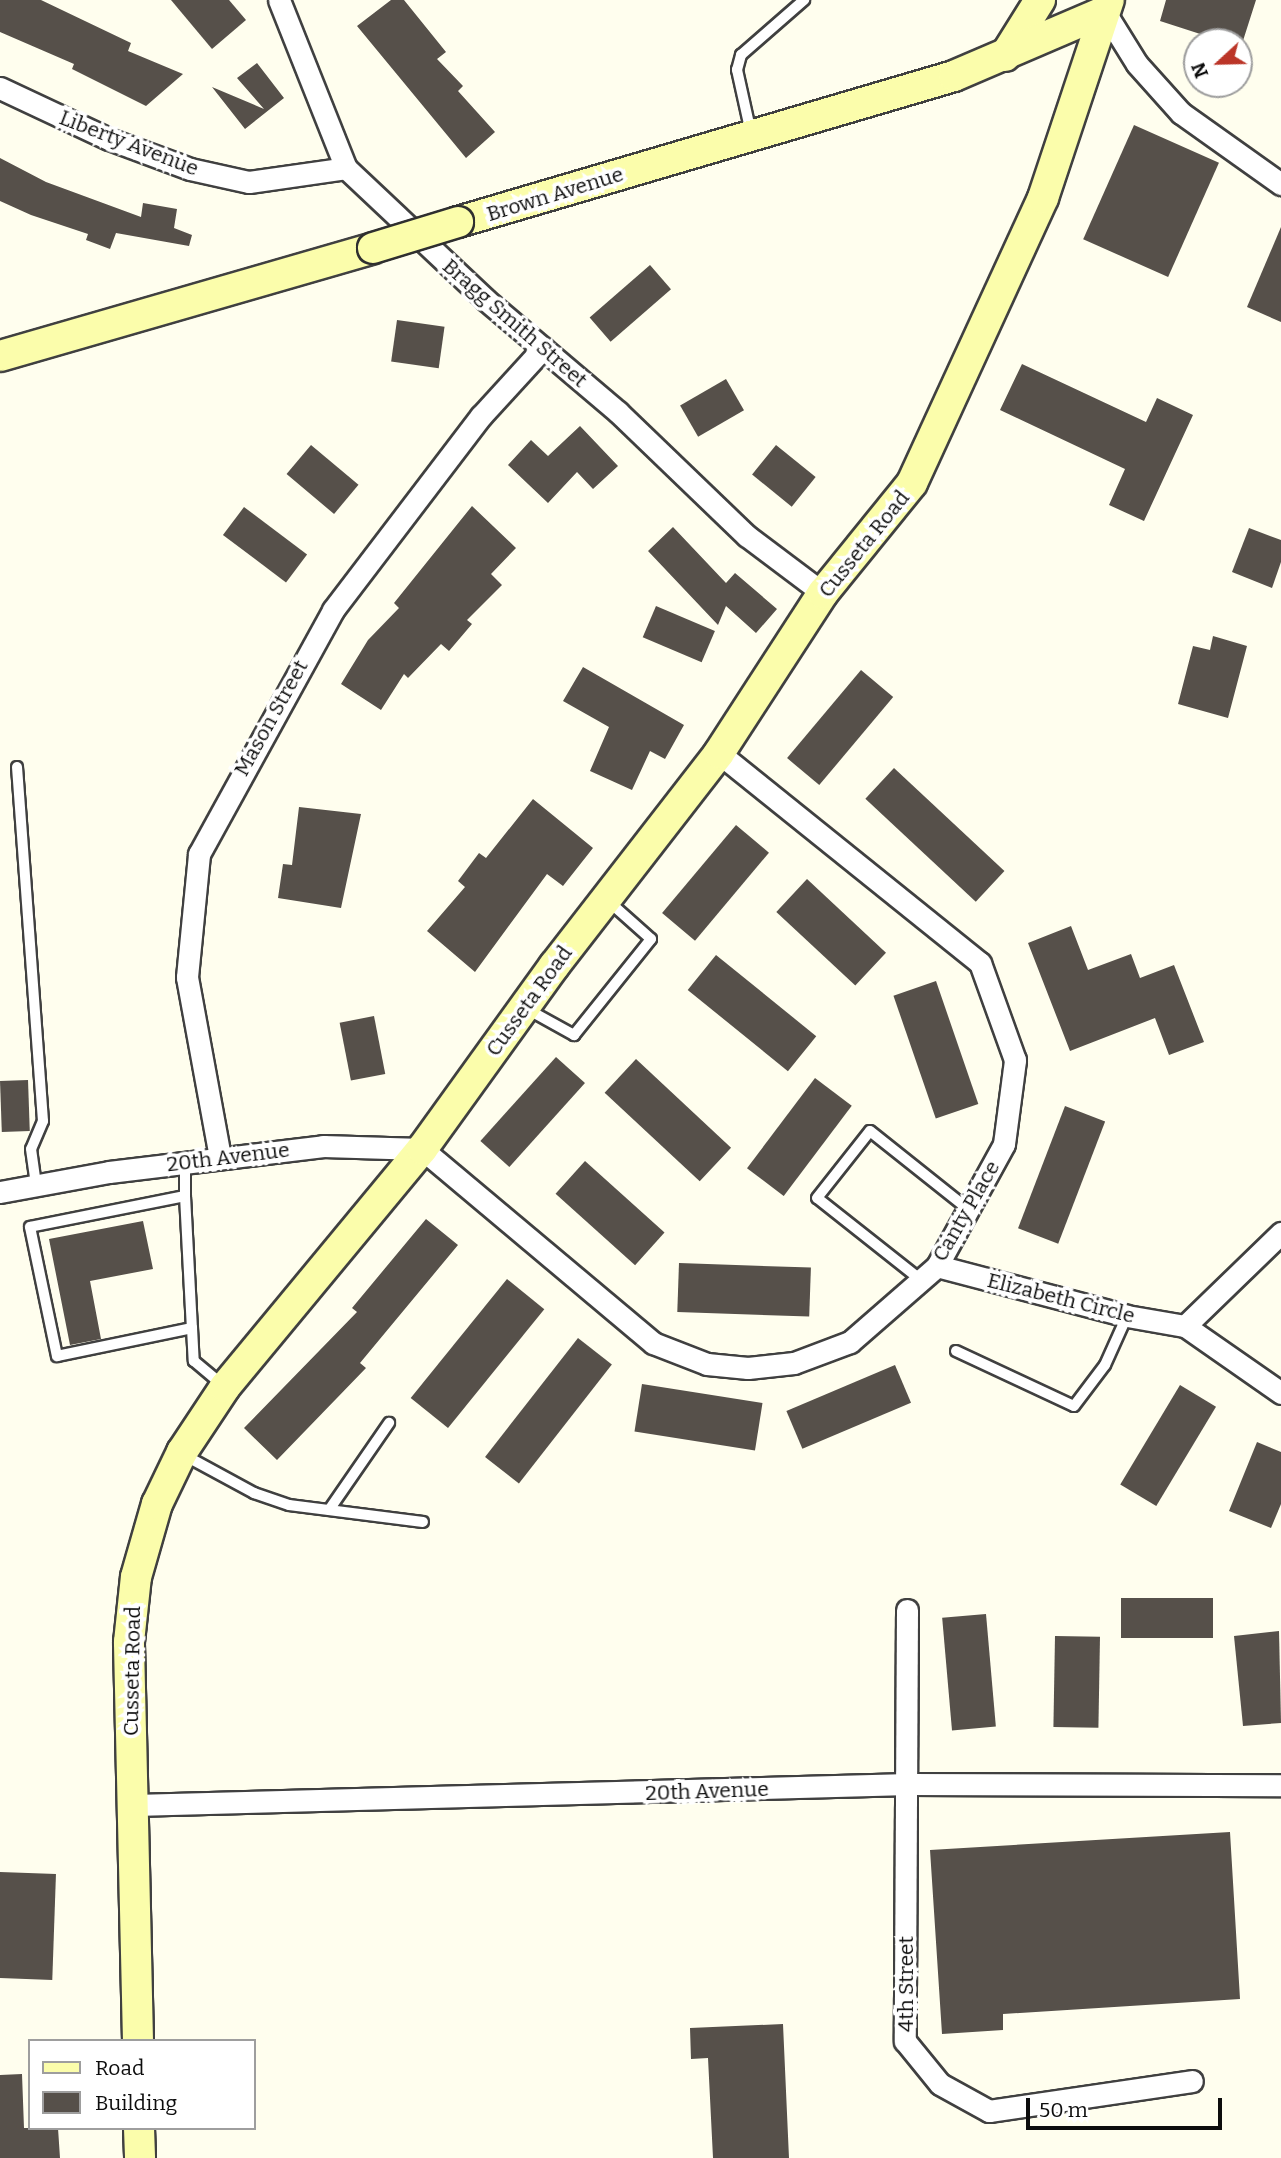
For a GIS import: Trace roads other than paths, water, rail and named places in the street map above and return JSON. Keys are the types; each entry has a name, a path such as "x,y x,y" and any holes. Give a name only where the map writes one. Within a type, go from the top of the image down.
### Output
{"street":[{"name":"Bragg Smith Street","path":"279,0 346,168 543,348 618,412 747,536 823,593"},
{"path":"1003,58 1040,0"},
{"name":"Brown Avenue","path":"0,356 752,135 1003,58 1104,4"},
{"path":"1104,4 1137,64 1181,113 1281,184"},
{"name":"Cusseta Road","path":"138,2039 129,1642 136,1577 158,1504 181,1454 225,1387 422,1149 606,899 719,753 823,593 912,484 1043,198 1073,116 1104,4"},
{"name":"Liberty Avenue","path":"0,88 109,139 190,169 249,182 346,168"},
{"name":"Mason Street","path":"220,1157 187,977 199,854 333,610 481,416 543,348"},
{"name":"Canty Place","path":"422,1149 653,1343 707,1363 748,1368 794,1363 850,1342 929,1273 1004,1144 1015,1060 980,964 719,753"},
{"name":"20th Avenue","path":"0,1192 220,1157 323,1146 422,1149"},
{"path":"1185,1326 1281,1233"},
{"name":"Elizabeth Circle","path":"929,1273 1185,1326 1281,1393"},
{"name":"4th Street","path":"907,1611 909,1784 905,2041 940,2084 989,2111 1192,2081"},
{"name":"20th Avenue","path":"134,1805 909,1784 1281,1785"},
{"path":"139,2130 140,2158"}],"lane":[{"path":"752,135 737,70 741,55 804,0"},
{"path":"17,767 43,1121 31,1149 36,1185"},
{"path":"525,1008 575,1035 651,939 606,899"},
{"path":"929,1273 817,1198 870,1130 968,1209"},
{"path":"185,1162 194,1361 225,1387"},
{"path":"185,1196 30,1227 57,1356 192,1328"},
{"path":"956,1351 1074,1406 1105,1364 1127,1316"},
{"path":"329,1510 389,1423"},
{"path":"181,1454 254,1493 289,1505 423,1522"}]}
